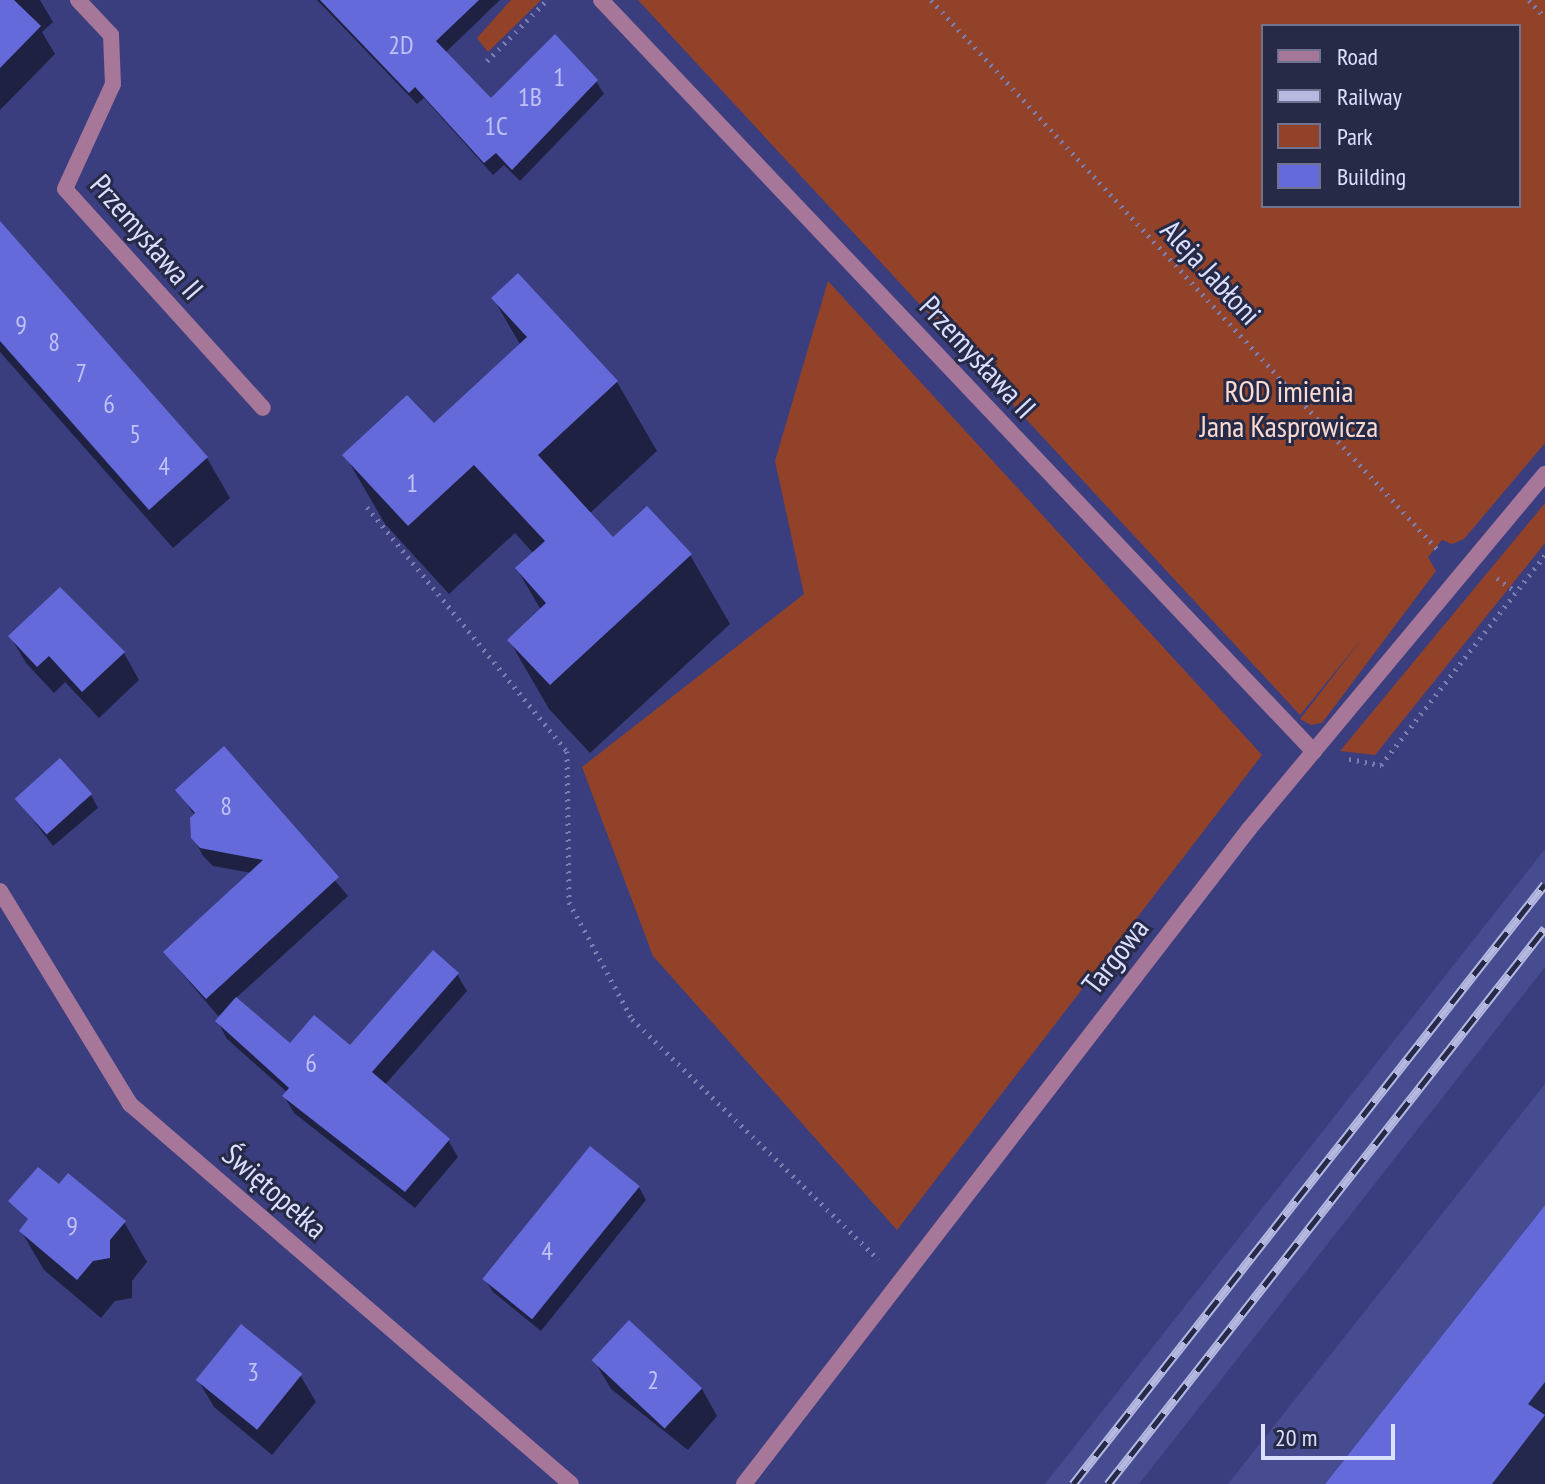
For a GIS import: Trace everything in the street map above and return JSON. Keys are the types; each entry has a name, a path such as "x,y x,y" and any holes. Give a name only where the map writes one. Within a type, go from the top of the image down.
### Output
{"street":[{"name":"Przemysława II","path":"78,0 111,35 113,84 65,189 263,408"},
{"name":"Przemysława II","path":"601,0 1314,752"},
{"name":"Targowa","path":"744,1484 899,1279 1314,752 1545,474"},
{"name":"Świętopełka","path":"0,891 130,1104 571,1484"}],"path":[{"path":"487,61 547,0"},
{"name":"Aleja Jabłoni","path":"931,0 1459,574"},
{"path":"1529,0 1545,18"},
{"path":"367,507 567,751 569,902 632,1019 899,1279"},
{"path":"1381,765 1545,555"}],"shaded area":[{"path":"1545,849 1545,967 1139,1484 1045,1484"},
{"path":"1545,1084 1545,1484 1228,1484"}],"green space":[{"path":"511,0 541,0 488,52 477,38"},
{"name":"ROD imienia Jana Kasprowicza","path":"638,0 1545,0 1545,443 1464,539 1452,544 1442,540 1428,557 1436,571 1322,723 1311,725 1300,719 1365,635 1300,715"},
{"path":"828,281 1262,755 897,1230 653,956 582,767 804,594 775,461"},
{"path":"1545,503 1545,543 1375,755 1340,751"}],"building":[{"path":"0,0 14,0 41,26 0,68"},
{"path":"320,0 479,0 436,41 491,98 555,34 598,80 512,170 496,153 484,163 415,87 409,93"},
{"path":"0,221 208,457 149,510 0,341"},
{"path":"518,273 618,381 538,455 613,537 647,506 692,554 550,685 507,640 546,603 515,568 545,541 474,465 408,526 342,455 407,395 434,423 527,337 491,298"},
{"path":"60,587 125,652 82,692 49,656 37,667 8,636"},
{"path":"224,746 339,877 206,999 163,952 263,860 200,848 191,838 190,818 195,813 175,790"},
{"path":"60,758 92,794 47,834 15,799"},
{"path":"433,950 459,973 372,1072 450,1139 405,1192 282,1096 289,1088 215,1021 236,997 290,1043 314,1015 350,1045"},
{"path":"590,1146 640,1186 532,1319 482,1279"},
{"path":"38,1167 59,1184 68,1173 126,1221 110,1240 110,1258 93,1261 77,1280 19,1231 28,1219 8,1201"},
{"path":"1545,1205 1545,1382 1528,1404 1545,1415 1492,1484 1325,1484"},
{"path":"629,1320 702,1388 665,1428 591,1360"},
{"path":"241,1324 302,1374 257,1430 196,1380"}],"railway":[{"path":"1073,1484 1545,884"},
{"path":"1108,1484 1545,928"}]}
